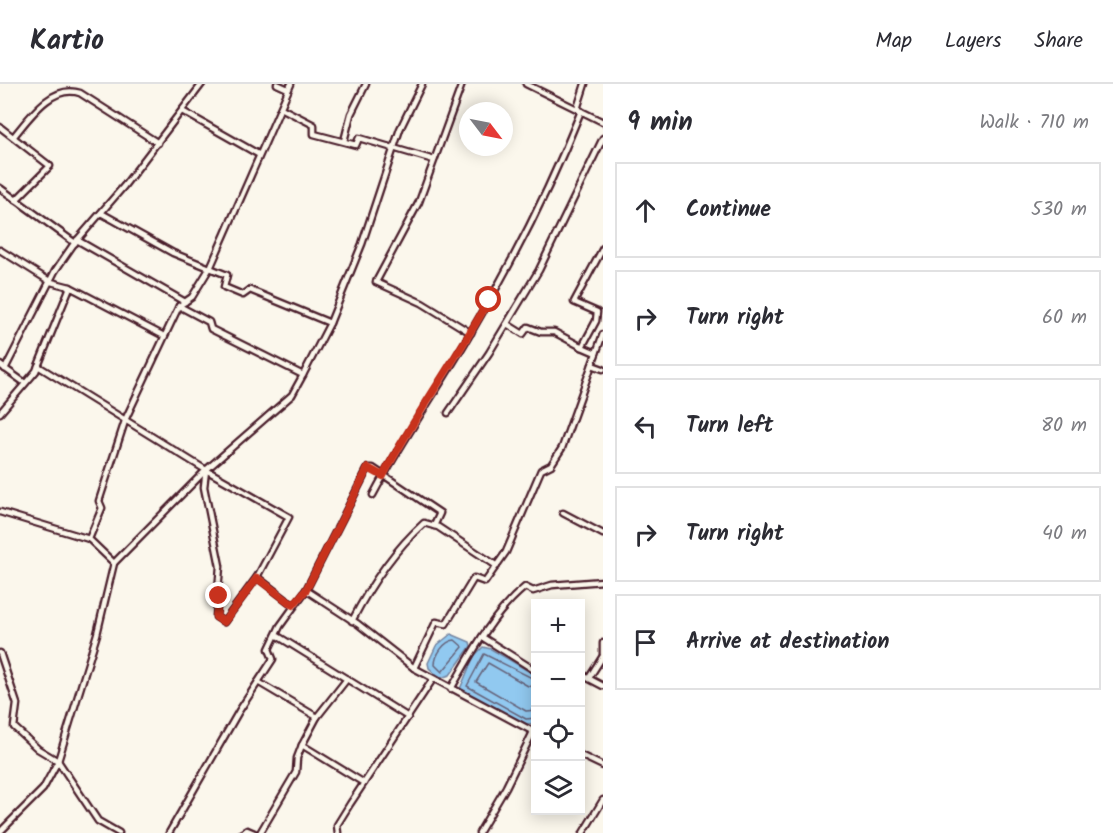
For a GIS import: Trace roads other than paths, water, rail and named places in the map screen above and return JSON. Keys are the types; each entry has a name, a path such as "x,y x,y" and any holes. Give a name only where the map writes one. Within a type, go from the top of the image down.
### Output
{"street":[{"path":"25,383 2,367 51,282 55,271 76,242 158,143 202,84"},
{"path":"89,539 102,508 99,501 126,418 179,306 192,297 211,266 258,154 270,136 289,86 277,84"},
{"path":"344,141 351,114 366,84"},
{"path":"0,832 43,789 58,761 97,634 114,563 206,470 292,394 303,375 330,322 362,244 406,113 422,84"},
{"path":"462,84 418,202 376,282 422,303 471,333"},
{"path":"526,84 603,122"},
{"path":"373,495 400,443 471,333 556,171 579,110 585,84"},
{"path":"14,136 43,105 67,90 80,93 158,143"},
{"path":"281,108 314,125 314,134 356,145 359,138 434,160"},
{"path":"182,111 258,154"},
{"path":"0,127 50,166 16,200"},
{"path":"448,413 507,324 552,246 603,138"},
{"path":"0,188 76,242 185,302"},
{"path":"101,213 173,252 211,266 227,275 224,287 243,295 250,290 330,322"},
{"path":"582,347 596,321 597,312 574,302 603,248"},
{"path":"0,250 51,282 70,287 164,336"},
{"path":"0,413 38,366 70,287"},
{"path":"179,306 209,322 211,329 303,375"},
{"path":"596,321 603,325"},
{"path":"507,324 523,334 528,327 540,332 554,332 596,353"},
{"path":"414,668 436,622 446,624 474,578 484,582 506,552 541,470 551,465 562,448 603,334"},
{"path":"592,364 603,369"},
{"path":"38,366 126,418 206,470 289,517 257,578 224,622 216,617 220,566 204,488 206,470"},
{"path":"169,833 273,659 268,649 293,605 306,590 368,468 440,513 434,526"},
{"path":"0,512 89,539 114,563"},
{"path":"563,513 603,534"},
{"path":"352,621 365,597 404,541 424,523 434,526 497,566"},
{"path":"257,578 293,605"},
{"path":"451,689 482,638 504,609 525,587 533,591 552,585 603,581"},
{"path":"306,590 352,621 414,668 531,729"},
{"path":"276,634 408,717"},
{"path":"482,638 531,668"},
{"path":"589,678 603,655 603,644"},
{"path":"0,652 17,704 14,727 38,748 58,761 98,821 119,833"},
{"path":"585,676 603,686"},
{"path":"260,833 296,772 297,758 317,717 347,679"},
{"path":"338,833 337,825 433,679"},
{"path":"258,682 317,717"},
{"path":"479,833 506,787 531,736"},
{"path":"302,745 364,783"},
{"path":"585,757 603,766"},
{"path":"583,833 603,800"},
{"path":"242,833 247,830 254,833"}],"water":[{"path":"451,634 470,642 471,646 450,675 440,678 429,668 428,663 436,646"},
{"path":"483,647 491,649 531,673 531,724 524,725 460,689 474,656"}]}
